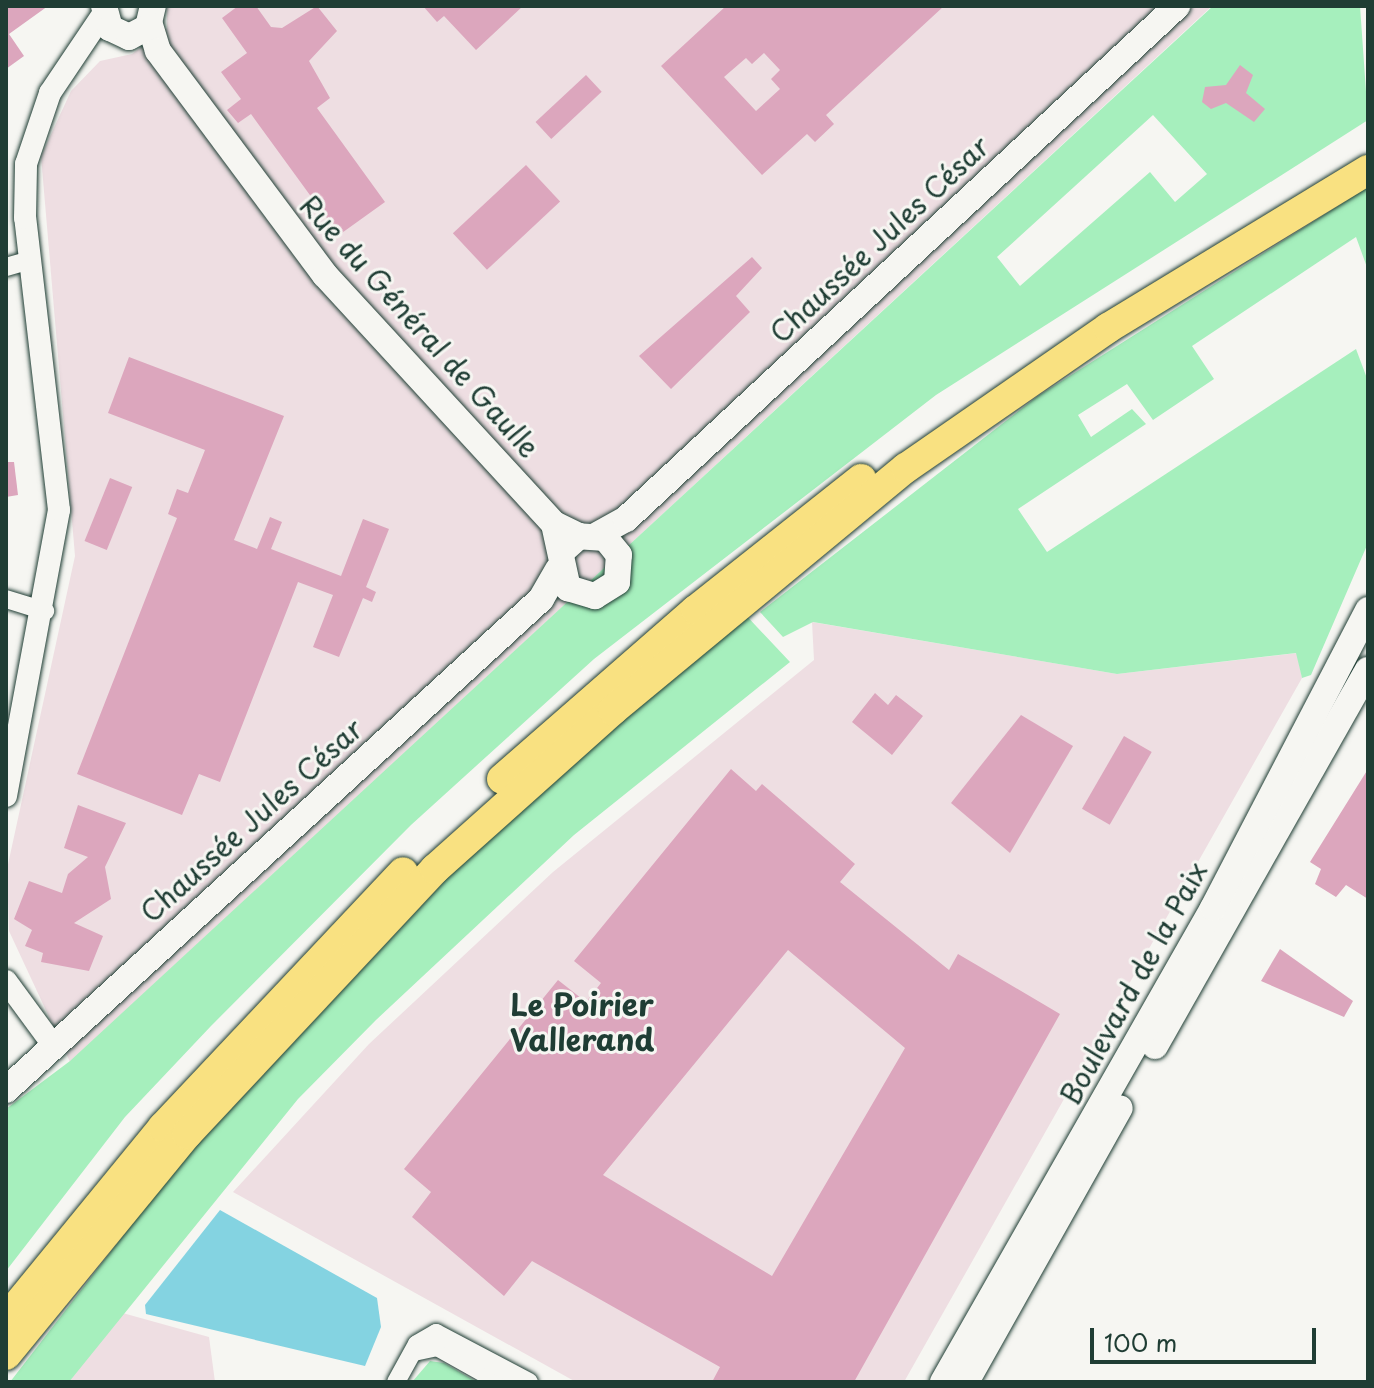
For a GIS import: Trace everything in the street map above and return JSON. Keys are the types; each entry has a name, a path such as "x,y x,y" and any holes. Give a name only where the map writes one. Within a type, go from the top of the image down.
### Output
{"highway":[{"path":"6,1319 163,1127 367,911 589,701 773,546 985,386 1368,148"},
{"path":"6,1355 187,1134 435,869 590,729 906,468 1108,328 1368,170"}],"main road":[{"name":"Chaussée Jules César","path":"6,1090 541,599 582,548 626,519 1177,6"},
{"name":"Rue du Général de Gaulle","path":"134,17 325,275 554,524 582,548"},
{"path":"541,599 573,592 595,596 614,586 621,567 582,548 573,592"},
{"name":"Boulevard de la Paix","path":"943,1382 1213,908 1368,610"},
{"name":"Boulevard de la Paix","path":"966,1382 1368,670"}],"street":[{"path":"6,796 45,611 58,468 31,260 28,153 50,93 82,48 134,17"},
{"path":"6,267 31,260"},
{"path":"6,599 45,611"},
{"path":"6,981 53,1045"},
{"path":"396,1382 412,1353 428,1335 441,1333 529,1382"},
{"path":"412,1353 437,1347 500,1382"}],"shaded area":[{"path":"167,6 1212,6 70,1062 9,931 7,869 75,556 41,156 71,91 100,61 132,54 167,28"},
{"path":"812,622 1117,674 1297,653 1302,678 904,1382 576,1382 233,1192 369,1044 553,872 814,660"},
{"path":"119,1312 209,1337 215,1382 69,1382"}],"green space":[{"path":"1213,6 1360,6 1368,120 936,395 594,659 411,825 211,1026 125,1117 6,1271 6,1109 70,1061","holes":["1153,115 1207,174 1175,202 1150,172 1020,286 997,257"]},
{"path":"1368,187 1368,270 1356,237 1192,346 1214,379 1153,420 1127,384 1078,415 1091,437 1132,409 1146,424 1018,509 1047,552 1356,349 1368,381 1368,543 1311,675 1302,678 1296,653 1117,674 813,622 783,637 760,612 1038,396"},
{"path":"742,611 790,662 574,835 376,1020 298,1099 69,1382 10,1382 174,1170 467,857"},
{"path":"430,1361 444,1363 477,1382 412,1382"}],"water":[{"path":"220,1210 377,1298 381,1327 365,1366 146,1314 145,1305"}],"building":[{"path":"6,6 48,6 9,34 24,56 6,69"},
{"path":"238,6 256,6 271,27 282,28 317,6 337,31 309,61 330,98 317,108 385,202 339,235 251,114 238,123 227,110 241,99 221,72 247,53 222,18"},
{"path":"423,6 523,6 476,50 444,16 437,22"},
{"path":"726,6 944,6 826,115 834,124 815,142 807,134 762,175 661,66","holes":["764,53 780,70 771,79 780,89 756,111 724,77 746,58 752,64"]},
{"path":"1240,65 1253,75 1246,93 1265,109 1254,122 1226,103 1211,109 1202,102 1205,87 1226,85"},
{"path":"586,75 602,92 551,139 536,122"},
{"path":"526,165 560,202 487,270 453,233"},
{"path":"752,257 762,268 736,296 750,312 671,389 639,356"},
{"path":"129,357 284,416 234,540 257,549 270,517 282,522 271,549 341,576 363,519 389,529 366,587 376,592 372,602 363,598 339,657 313,647 333,595 298,582 220,782 199,774 182,815 77,774 177,518 168,514 177,489 188,493 205,450 108,413"},
{"path":"6,462 14,462 18,495 6,497"},
{"path":"110,478 132,487 107,550 85,541"},
{"path":"875,693 888,705 896,695 923,716 892,755 852,722"},
{"path":"1021,715 1073,746 1010,853 951,803"},
{"path":"1124,736 1152,752 1110,825 1082,809"},
{"path":"731,769 756,791 762,784 855,864 840,882 949,970 958,954 1060,1014 854,1382 712,1382 720,1367 532,1261 504,1296 412,1217 431,1192 404,1169 558,980 586,1002 601,983 574,961","holes":["788,950 905,1048 772,1276 603,1175"]},
{"path":"1368,769 1368,899 1346,885 1336,897 1315,884 1321,869 1310,862"},
{"path":"78,805 126,823 105,867 111,899 74,923 103,936 89,971 41,962 43,953 25,946 32,930 14,919 29,881 62,893 68,874 88,857 64,848"},
{"path":"1280,949 1353,1001 1344,1017 1261,981"}],"district":[{"name":"Le Poirier Vallerand","path":"582,1021"}]}
